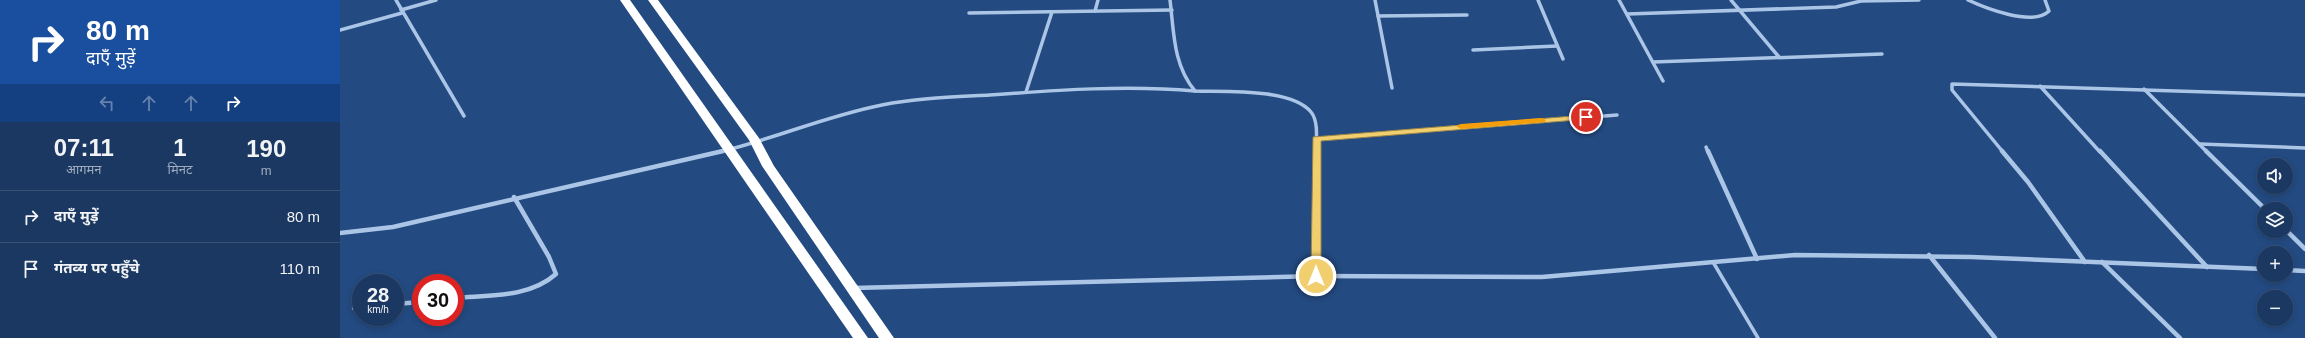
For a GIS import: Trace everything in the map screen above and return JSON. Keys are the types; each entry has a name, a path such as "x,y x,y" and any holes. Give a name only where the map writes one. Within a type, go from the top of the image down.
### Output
{"highway":[{"path":"625,0 861,338"},
{"path":"653,0 755,140 768,166 887,338"},
{"path":"798,246 818,239"}],"street":[{"path":"396,0 464,116"},
{"path":"340,30 436,0"},
{"path":"1095,11 1098,0"},
{"path":"1170,0 1174,39 1186,82 1195,91"},
{"path":"1375,0 1392,88"},
{"path":"1538,0 1563,59"},
{"path":"1619,0 1663,81"},
{"path":"1731,0 1779,57"},
{"path":"1627,14 1738,9 1836,7 1861,2 1919,0"},
{"path":"1968,0 1998,13 2024,16 2046,14 2049,11 2045,0"},
{"path":"969,13 1172,10"},
{"path":"1026,92 1052,12"},
{"path":"1378,16 1467,15"},
{"path":"1473,50 1557,46"},
{"path":"1653,62 1882,54"},
{"path":"2085,262 2028,182 1951,86 1957,83 2305,95"},
{"path":"2040,86 2208,266"},
{"path":"340,233 393,227 514,197 730,149 800,126 881,105 912,100 1026,92 1147,88 1276,96 1294,101 1311,112 1314,120 1316,139 1316,276"},
{"path":"2144,89 2258,202"},
{"path":"1316,139 1617,115"},
{"path":"2199,144 2305,148"},
{"path":"1706,147 1757,259"},
{"path":"464,297 525,291 545,284 556,274 549,257 514,197"},
{"path":"2293,237 2305,249"},
{"path":"852,288 1316,276 1542,277 1795,255 1929,255 2257,269"},
{"path":"1929,255 1994,338"},
{"path":"2102,261 2180,338"},
{"path":"2293,270 2305,271"}],"lane":[{"path":"1713,262 1758,338"}],"slow traffic":[{"path":"1461,126 1542,120"}],"route":[{"path":"1316,276 1316,139 1382,132 1586,117"}]}
